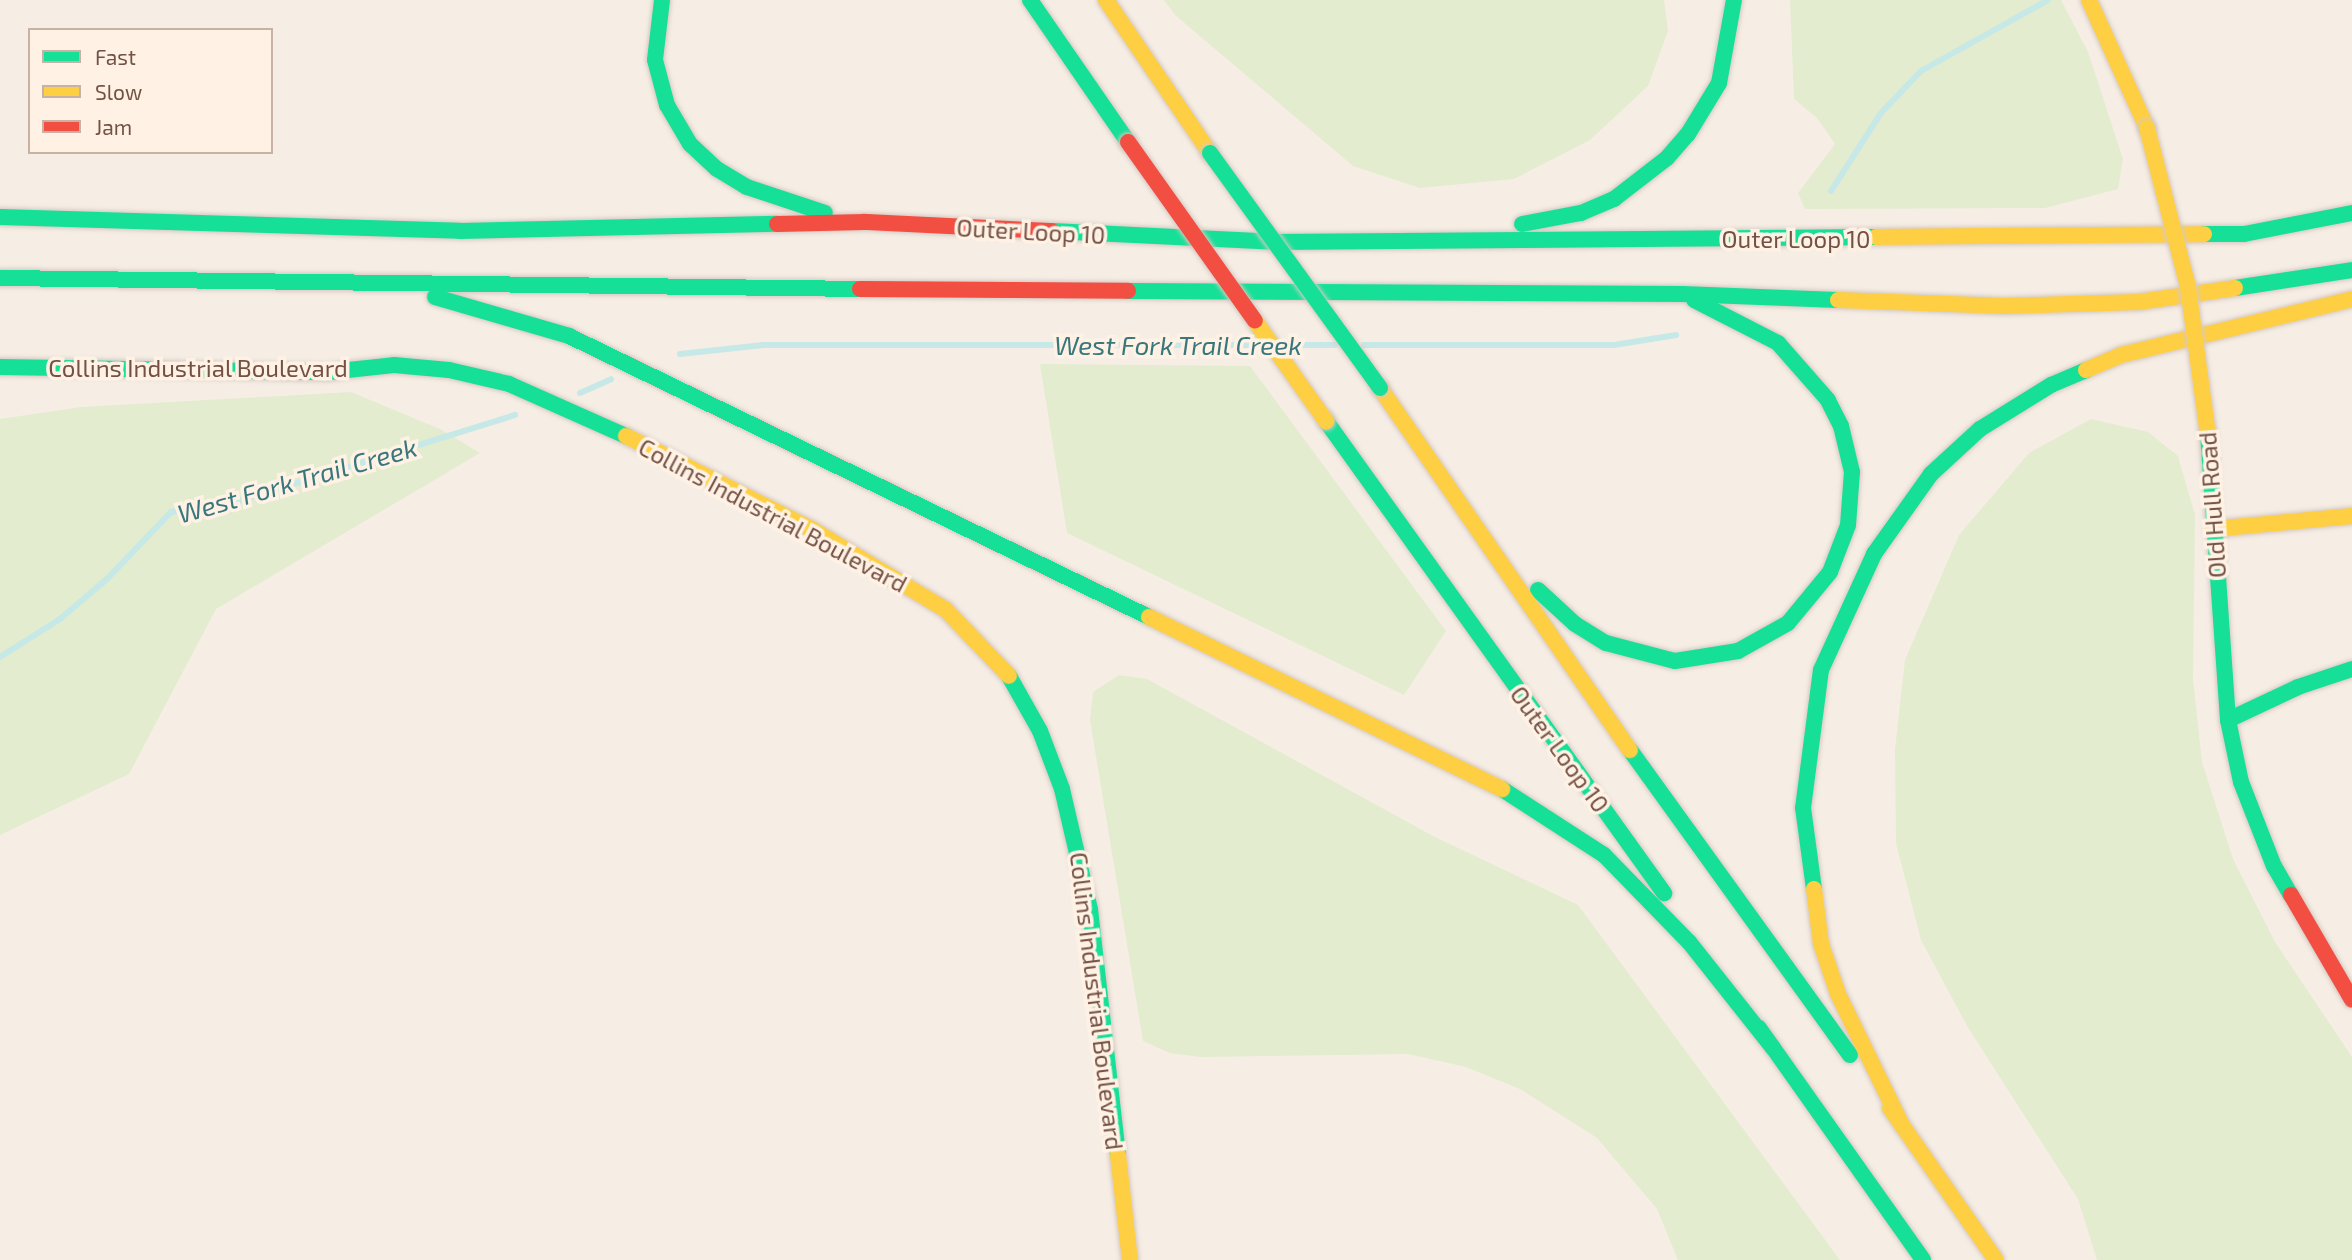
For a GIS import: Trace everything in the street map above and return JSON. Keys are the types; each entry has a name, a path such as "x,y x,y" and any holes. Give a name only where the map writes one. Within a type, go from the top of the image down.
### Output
{"main road":[{"path":"662,0 655,60 667,105 690,144 717,169 747,187 792,205 866,222"},
{"name":"Outer Loop 10","path":"1030,0 1128,142 1923,1260"},
{"path":"1107,0 1210,153 1442,474 1663,798 1902,1125 1996,1260"},
{"path":"1408,240 1581,213 1645,179 1688,134 1719,83 1734,0"},
{"name":"Old Hull Road","path":"2089,0 2147,128 2188,287 2208,434 2228,720 2254,822 2352,1000"},
{"name":"Outer Loop 10","path":"866,222 1274,242 2244,234 2352,213"},
{"path":"0,217 460,231 866,222"},
{"path":"0,278 398,286 1682,294 1867,304 2139,302 2352,270"},
{"path":"398,286 569,336 1501,788 1604,855 1689,942 1773,1048"},
{"path":"1442,474 1545,599 1606,643 1675,661 1705,659 1738,651 1788,623 1830,572 1848,525 1852,472 1841,426 1810,376 1778,343 1682,294"},
{"path":"1902,1125 1838,994 1821,944 1802,808 1821,670 1874,554 1931,474 1980,429 2051,385 2121,355 2352,299"},
{"name":"Collins Industrial Boulevard","path":"0,367 329,372 394,365 449,370 509,384 567,407 813,530 946,610 1010,677 1040,731 1062,789 1090,909 1130,1260"},
{"path":"2213,528 2352,516"},
{"path":"2228,720 2352,669"}],"green space":[{"path":"1164,0 1664,0 1668,31 1648,86 1590,140 1514,179 1420,188 1353,166 1175,15"},
{"path":"1790,0 2061,0 2088,52 2123,159 2118,189 2045,208 1805,209 1798,193 1835,144 1817,118 1794,99"},
{"path":"1040,364 1250,366 1446,631 1404,695 1067,533"},
{"path":"351,392 440,429 480,453 216,609 129,774 0,835 0,419 81,407"},
{"path":"2091,419 2148,432 2178,456 2195,515 2193,679 2202,762 2233,859 2275,942 2352,1057 2352,1260 2097,1260 2078,1199 1967,1026 1921,940 1896,843 1895,749 1905,660 1959,535 2029,453"},
{"path":"1119,675 1147,679 1433,836 1578,905 1840,1260 1678,1260 1657,1209 1597,1138 1520,1089 1466,1067 1408,1054 1200,1057 1170,1053 1143,1041 1090,720 1093,692"}],"waterway":[{"name":"West Fork Trail Creek","path":"1831,191 1881,113 1921,71 2048,0"},
{"name":"West Fork Trail Creek","path":"1364,345 1614,345 1676,335"},
{"name":"West Fork Trail Creek","path":"680,354 764,345 1258,345"},
{"name":"West Fork Trail Creek","path":"1287,345 1335,345"},
{"name":"West Fork Trail Creek","path":"580,393 611,379"},
{"name":"West Fork Trail Creek","path":"0,657 60,619 107,579 171,512 242,500 515,415"}],"traffic: fast":[{"path":"662,0 655,60 667,105 690,144 717,169 747,187 825,213"},
{"path":"1030,0 1128,142"},
{"path":"1522,224 1581,213 1614,199 1667,158 1688,134 1719,83 1734,0"},
{"path":"1210,153 1380,388"},
{"path":"2204,234 2244,234 2352,213"},
{"path":"0,217 460,231 777,224"},
{"path":"1052,231 1274,242 1876,237"},
{"path":"2235,288 2352,270"},
{"path":"0,278 860,289"},
{"path":"1128,291 1682,294 1838,300"},
{"path":"435,297 569,336 1149,617"},
{"path":"1538,590 1575,624 1606,643 1675,661 1738,651 1788,623 1830,572 1848,525 1852,472 1841,426 1828,400 1778,343 1694,300"},
{"path":"0,367 329,372 394,365 449,370 509,384 626,436"},
{"path":"1814,889 1803,808 1821,670 1874,554 1931,474 1980,429 2051,385 2086,370"},
{"path":"1326,421 1664,893"},
{"path":"2208,434 2228,720 2241,782 2274,866 2291,895"},
{"path":"2228,720 2298,687 2352,669"},
{"path":"1009,676 1040,731 1062,789 1090,909 1118,1155"},
{"path":"1630,750 1850,1055"},
{"path":"1502,789 1604,855 1689,942 1773,1048"},
{"path":"1759,1028 1923,1260"}],"traffic: slow":[{"path":"1106,0 1210,153"},
{"path":"2089,0 2147,128"},
{"path":"2147,128 2188,287 2208,434"},
{"path":"1876,237 2204,234"},
{"path":"1838,300 2005,306 2139,302 2235,288"},
{"path":"2086,370 2121,355 2352,299"},
{"path":"1255,321 1326,421"},
{"path":"1380,388 1630,750"},
{"path":"626,436 813,530 946,610 1009,676"},
{"path":"2213,529 2352,516"},
{"path":"1149,617 1502,789"},
{"path":"1814,889 1821,944 1838,994 1902,1125"},
{"path":"1890,1108 1996,1260"},
{"path":"1118,1155 1130,1260"}],"traffic: jam":[{"path":"1128,142 1255,321"},
{"path":"777,224 865,222 1052,231"},
{"path":"860,289 1128,291"},
{"path":"2291,895 2352,1000"}]}
